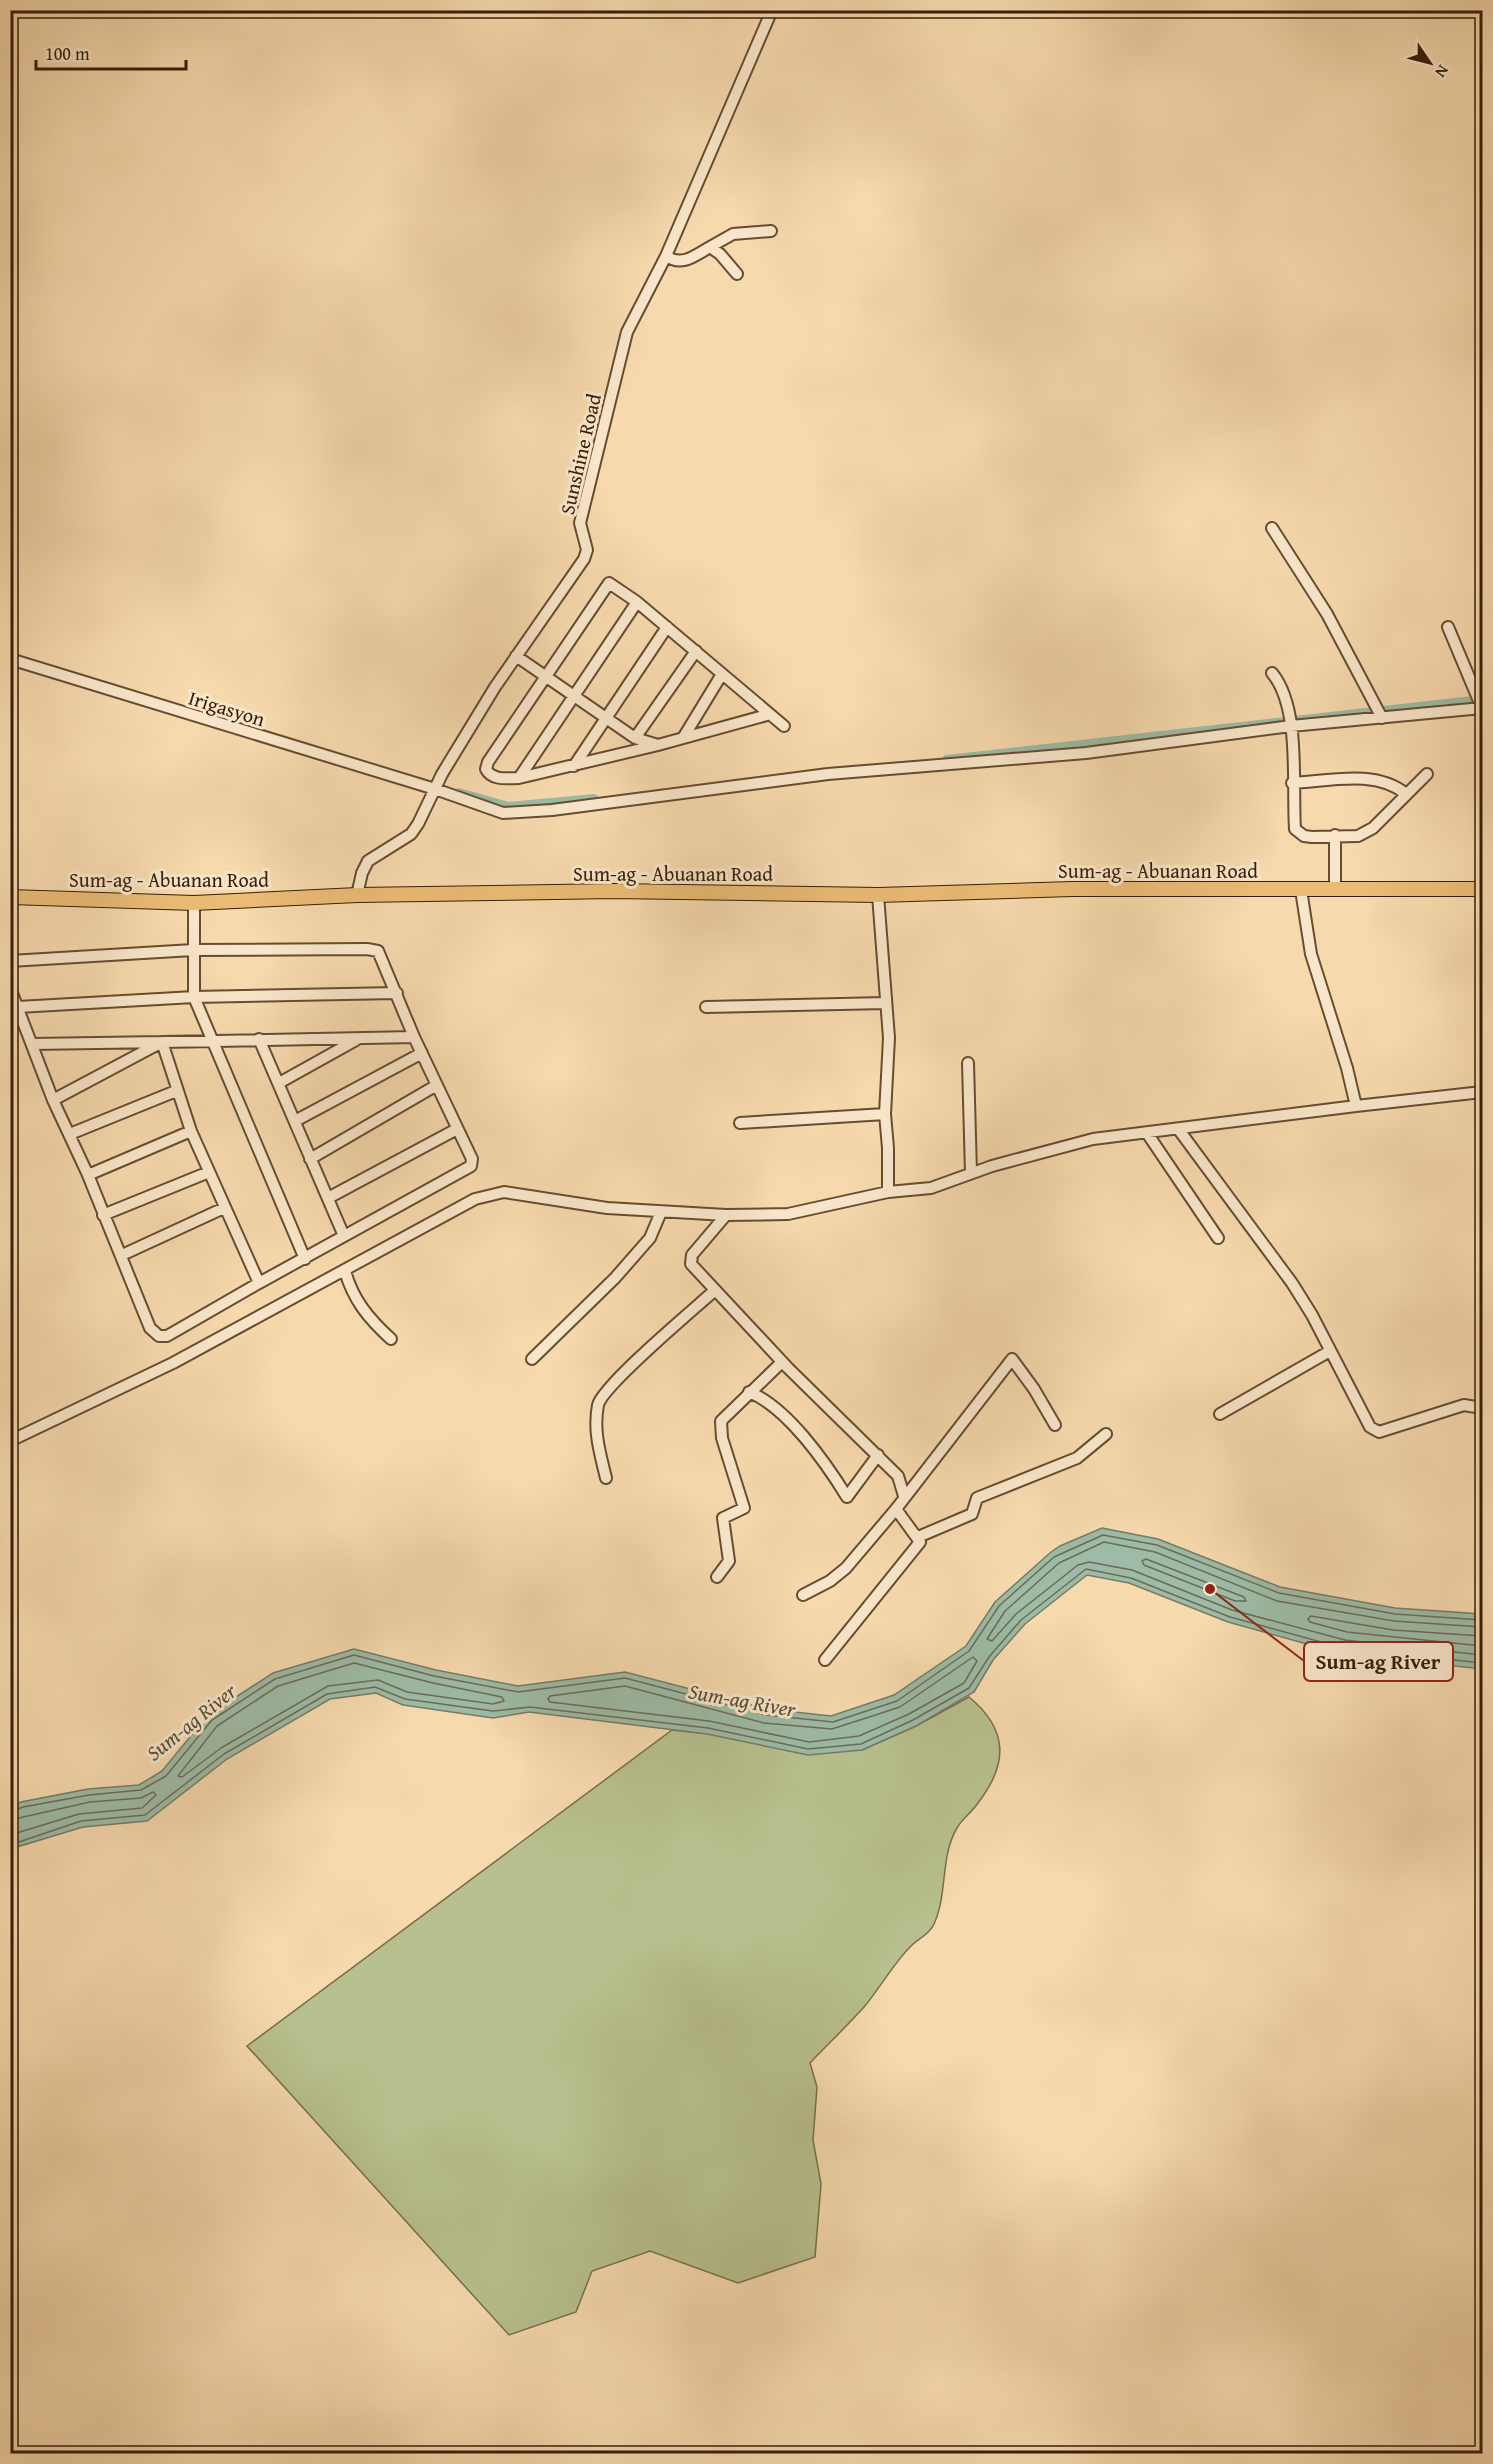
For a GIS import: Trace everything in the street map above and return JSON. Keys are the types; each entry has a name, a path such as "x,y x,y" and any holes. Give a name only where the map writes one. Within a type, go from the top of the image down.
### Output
{"main road":[{"name":"Sum-ag - Abuanan Road","path":"10,897 194,903 357,895 615,891 878,895 1072,889 1482,889"}],"street":[{"name":"Sunshine Road","path":"357,895 362,873 368,861 411,834 424,814 435,789 516,656 584,559 587,550 580,523 627,332 666,256 772,10"},
{"path":"666,256 675,262 682,262 733,234 771,231"},
{"path":"710,247 720,254 737,274"},
{"path":"1272,528 1328,614 1379,713"},
{"path":"767,715 658,745 519,778 498,778 490,775 486,769 488,762 606,585 612,583 696,651 767,715 784,726"},
{"path":"519,778 637,602"},
{"path":"574,766 667,627"},
{"path":"1448,627 1482,706"},
{"path":"634,738 696,651"},
{"path":"516,656 634,738 658,745"},
{"name":"Irigasyon","path":"10,659 435,789 503,813 552,810 828,774 1086,753 1291,722 1482,706"},
{"path":"1272,673 1281,683 1291,722 1295,829 1304,836 1358,836 1373,828 1427,774"},
{"path":"683,738 723,674"},
{"path":"1292,783 1376,779 1397,786 1406,794"},
{"path":"1335,835 1335,890"},
{"path":"1301,890 1311,954 1334,1022 1356,1106"},
{"path":"878,895 885,1003 890,1038 885,1114 888,1192"},
{"path":"194,903 194,997 210,1040 305,1258"},
{"path":"10,962 193,950 367,949 378,951 414,1037 472,1159 471,1166 167,1336 159,1336 150,1328 88,1175 53,1100 10,988"},
{"path":"18,1007 194,997 397,993"},
{"path":"706,1007 885,1003"},
{"path":"279,1083 361,1037"},
{"path":"32,1044 414,1037"},
{"path":"259,1039 344,1236"},
{"path":"162,1042 176,1091 191,1131 259,1283"},
{"path":"53,1100 162,1042"},
{"path":"295,1121 422,1053"},
{"path":"968,1063 971,1173"},
{"path":"310,1159 437,1085"},
{"path":"70,1134 176,1091"},
{"path":"10,1441 135,1383 474,1199 504,1192 584,1205 661,1212 726,1215 788,1214 888,1192 932,1188 971,1173 1093,1139 1482,1092"},
{"path":"740,1123 885,1114"},
{"path":"328,1198 457,1129"},
{"path":"1179,1130 1292,1283 1374,1430 1379,1432 1464,1405 1482,1408"},
{"path":"88,1175 191,1131"},
{"path":"1147,1133 1218,1238"},
{"path":"103,1215 209,1173"},
{"path":"122,1255 224,1208"},
{"path":"532,1359 615,1278 650,1238 661,1212"},
{"path":"726,1215 690,1259 691,1264 782,1362 898,1476 904,1496"},
{"path":"345,1271 349,1287 360,1307 391,1339"},
{"path":"606,1478 595,1432 599,1402 620,1375 714,1291"},
{"path":"1220,1414 1330,1351"},
{"path":"803,1595 838,1576 896,1509 1012,1359 1034,1389 1055,1425"},
{"path":"717,1576 729,1561 723,1518 744,1508 720,1425 728,1411 782,1362"},
{"path":"749,1392 762,1397 820,1455 846,1497 878,1455"},
{"path":"918,1537 972,1514 977,1498 1077,1458 1106,1434"},
{"path":"825,1660 920,1542 896,1509"}],"green space":[{"path":"969,1697 992,1722 1000,1748 999,1761 988,1789 959,1825 952,1839 948,1850 941,1900 934,1924 930,1931 904,1953 864,2007 810,2063 817,2087 813,2140 821,2184 815,2257 738,2283 650,2251 592,2271 576,2312 509,2335 247,2046 672,1730 862,1750 916,1726"}],"water":[{"path":"1102,1528 1158,1539 1280,1587 1395,1608 1482,1614 1482,1669 1343,1654 1228,1622 1129,1583 1087,1575 1025,1624 993,1660 974,1692 916,1726 862,1750 808,1755 707,1734 529,1712 493,1718 403,1705 376,1693 330,1699 227,1759 147,1821 83,1827 17,1847 11,1854 11,1807 21,1802 88,1789 139,1785 162,1771 208,1715 273,1673 354,1649 436,1670 518,1686 625,1672 767,1709 831,1716 894,1695 966,1646 995,1602 1051,1552"}],"waterway":[{"path":"947,760 1482,700"},
{"path":"459,793 508,807 594,799"}],"place":[{"name":"Sum-ag River","path":"1210,1589"}]}
